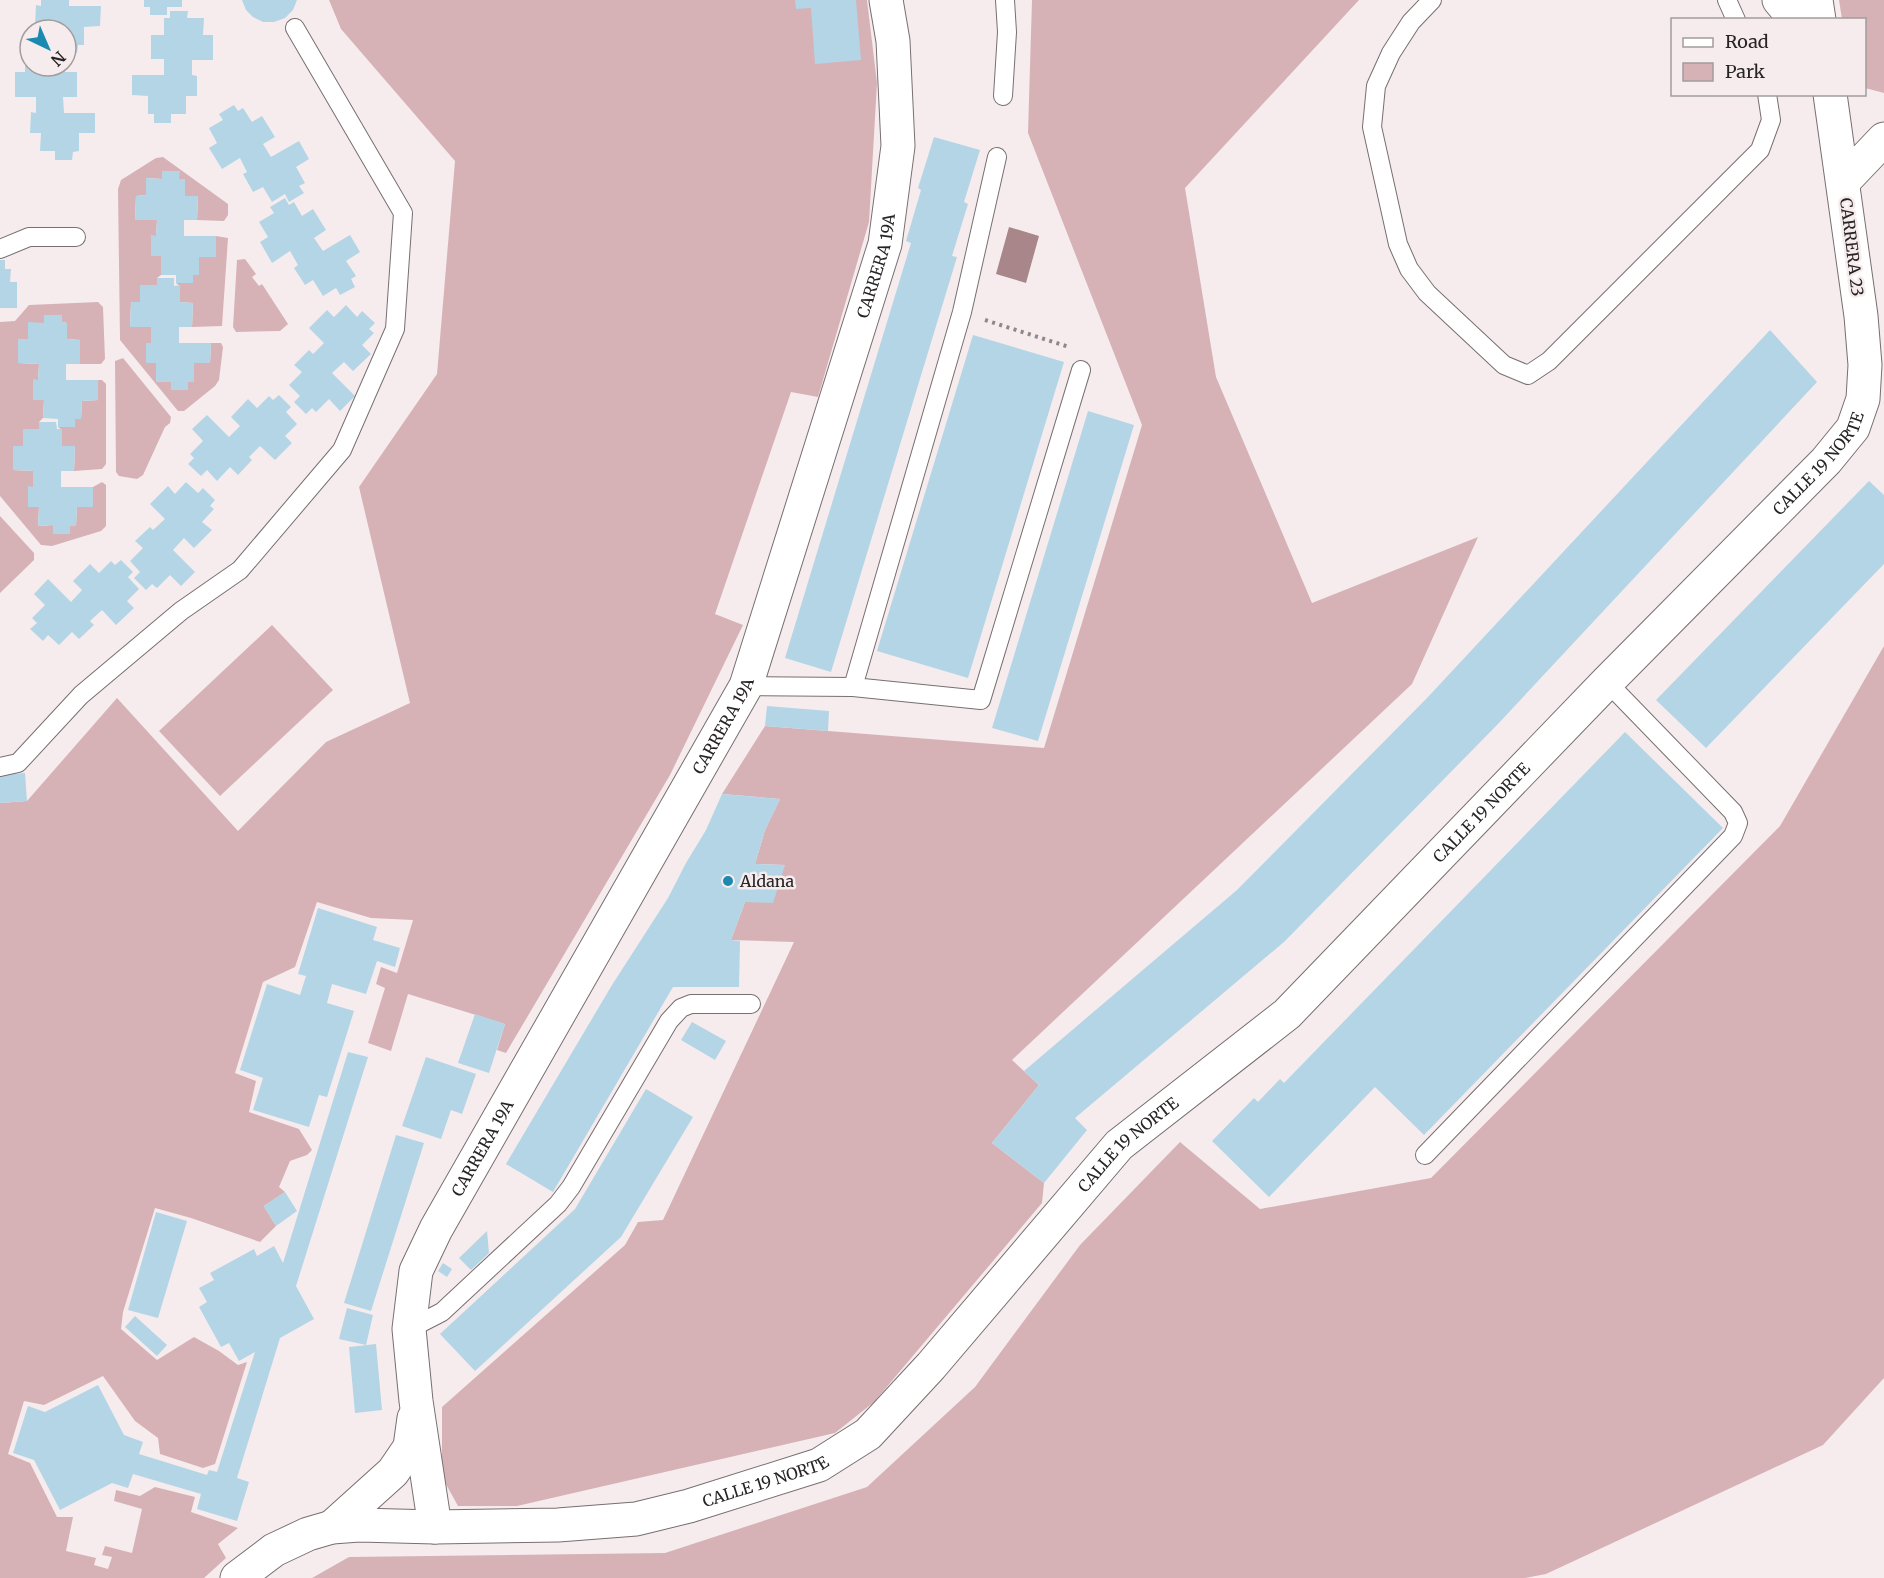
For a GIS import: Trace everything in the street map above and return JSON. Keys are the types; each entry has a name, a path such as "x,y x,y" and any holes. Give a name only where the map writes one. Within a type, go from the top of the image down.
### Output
{"street":[{"name":"CARRERA 19A","path":"435,1527 416,1401 409,1329 416,1271 436,1229 746,686 885,244 898,146 893,41 886,0"},
{"path":"1779,0 1794,18"},
{"path":"1816,0 1819,18"},
{"name":"CARRERA 23","path":"1830,96 1865,365 1863,399"},
{"path":"1843,182 1884,139"},
{"name":"CALLE 19 NORTE","path":"237,1578 274,1551 308,1534 332,1527 558,1525 636,1519 689,1506 819,1465 868,1434 960,1332 1119,1144 1287,1014 1607,682 1826,461 1853,428 1863,399"},
{"name":"CARRERA 19A","path":"332,1527 393,1472 410,1447 416,1401"}],"lane":[{"path":"1003,96 1005,0"},
{"path":"1432,0 1412,22 1391,53 1376,86 1372,127 1398,244 1409,269 1428,293 1503,365 1528,375 1549,361 1760,150 1771,120 1767,96"},
{"path":"1727,0 1735,18"},
{"path":"0,767 18,763 81,695 180,611 240,570 342,450 395,328 403,213 295,28"},
{"path":"853,687 962,312 998,157"},
{"path":"0,249 28,237 76,237"},
{"path":"746,686 853,687 981,700 1081,370"},
{"path":"1425,1155 1733,836 1738,823 1733,812 1607,682"},
{"path":"409,1329 442,1312 558,1204 571,1187 669,1021 681,1008 691,1004 751,1004"}],"path":[{"path":"962,312 1075,349 1081,370"}],"green space":[{"path":"329,0 867,0 877,83 869,222 818,397 791,392 715,614 743,625 670,775 506,1053 497,1050 505,1024 408,994 391,1051 368,1043 385,988 376,984 381,967 397,973 413,920 371,918 317,902 295,967 263,982 235,1073 256,1081 249,1112 299,1129 312,1150 307,1155 290,1161 279,1187 285,1192 264,1206 276,1226 260,1242 155,1208 123,1312 121,1329 157,1360 194,1337 238,1365 247,1362 215,1464 203,1468 160,1454 158,1438 135,1421 103,1376 44,1405 24,1401 8,1454 30,1463 57,1517 73,1517 66,1551 96,1558 94,1565 108,1569 112,1557 102,1555 105,1546 132,1553 142,1509 114,1501 116,1490 140,1496 155,1487 195,1497 191,1512 238,1528 218,1544 226,1558 204,1578 0,1578 0,803 27,801 117,698 238,831 326,742 410,703 359,487 437,374 455,161 341,29"},
{"path":"1032,0 1359,0 1185,188 1216,377 1312,603 1478,537 1412,684 1012,1060 1039,1085 992,1143 1044,1183 1042,1203 874,1402 835,1433 517,1506 458,1506 442,1477 442,1407 625,1245 638,1222 663,1220 794,942 731,940 745,902 785,865 755,864 765,830 780,799 722,794 765,726 1044,748 1142,425 1028,133"},
{"path":"1839,0 1884,0 1884,93 1866,88 1866,18 1842,18"},
{"path":"163,157 228,204 228,215 224,221 197,220 198,196 185,196 185,179 179,179 179,171 163,171 162,179 146,178 146,195 136,196 135,220 157,220 156,236 152,236 151,256 161,256 161,275 157,278 157,285 140,302 131,303 130,326 151,327 151,343 146,343 146,363 156,363 171,382 171,390 188,390 188,382 194,382 194,363 210,363 211,343 221,343 223,347 219,380 215,386 184,411 178,411 120,340 118,189 121,180 156,158"},
{"path":"216,236 228,238 222,326 192,327 193,303 180,302 180,286 176,283 193,283 193,275 199,274 199,257 215,256"},
{"path":"245,259 256,274 252,277 259,286 262,284 288,324 280,331 236,332 233,327 237,260"},
{"path":"98,302 103,307 105,359 101,364 80,364 80,340 67,339 67,323 62,322 61,315 45,315 44,323 28,323 28,339 18,340 18,363 39,364 38,380 33,380 33,399 44,400 43,418 39,422 39,429 23,429 23,446 13,447 13,470 33,471 33,487 28,487 28,506 39,507 38,526 53,525 53,534 70,534 70,526 76,525 77,507 92,507 93,487 102,482 106,485 106,526 101,531 52,546 41,545 0,496 0,322 15,321 29,305"},
{"path":"123,358 171,417 143,475 137,479 119,476 116,472 115,361"},
{"path":"98,380 106,384 106,464 102,469 74,471 75,447 62,446 62,430 58,427 75,427 75,419 81,418 82,401 98,400"},
{"path":"0,516 34,553 34,560 0,593"},
{"path":"272,625 333,690 220,796 159,731"},
{"path":"1884,646 1884,1378 1823,1445 1546,1574 1525,1578 312,1578 349,1557 665,1553 867,1487 975,1387 1080,1245 1180,1142 1260,1209 1431,1178 1780,826"}],"shaded area":[{"path":"1009,227 1039,236 1026,283 996,274"}],"building":[{"path":"41,0 69,0 69,6 101,6 100,26 84,27 84,45 78,45 78,18 35,18 36,5 41,6"},
{"path":"144,0 182,0 182,7 167,7 167,15 150,15 150,7 144,7"},
{"path":"242,0 297,0 293,10 285,18 274,22 263,22 246,10"},
{"path":"795,0 856,0 861,60 815,64 811,8 796,9"},
{"path":"170,11 188,11 187,18 204,18 203,35 213,35 213,60 192,60 192,75 197,76 197,96 186,96 186,114 171,114 171,123 154,123 154,114 148,114 148,96 132,95 132,75 164,75 164,59 151,59 151,35 164,35 164,18 170,18"},
{"path":"15,72 18,72 18,78 77,78 77,97 63,97 64,113 95,113 95,133 79,133 79,151 73,152 72,160 55,160 55,151 40,151 41,133 30,133 31,112 36,113 36,97 15,97"},
{"path":"234,105 238,111 243,108 252,122 262,116 275,137 263,144 271,157 299,141 309,159 296,167 305,183 299,186 304,193 289,202 285,194 272,202 263,187 253,192 243,174 247,172 240,158 222,169 209,148 217,143 209,128 223,120 219,114"},
{"path":"934,137 980,150 964,202 968,204 952,256 957,257 831,672 785,658 911,243 906,241 921,190 918,188"},
{"path":"162,171 180,171 179,179 185,179 185,196 198,196 197,220 184,220 184,236 216,236 216,257 199,257 199,275 193,275 193,283 176,283 176,275 161,275 161,256 151,256 151,235 156,236 157,220 135,220 136,196 146,195 146,178 162,179"},
{"path":"285,198 289,205 294,202 302,216 313,209 326,230 314,238 323,251 350,235 360,252 346,261 356,276 351,279 355,287 340,295 336,288 323,296 313,280 305,285 294,268 298,265 290,251 272,263 260,242 268,237 259,222 274,213 270,207"},
{"path":"0,260 5,260 5,269 11,269 10,282 17,282 17,308 0,308"},
{"path":"157,278 174,278 174,286 180,285 180,302 193,303 192,327 179,327 179,343 211,343 210,363 194,363 194,382 188,382 188,390 171,390 171,382 156,382 156,363 146,363 146,343 151,343 151,327 130,327 131,302 140,302 140,285 157,285"},
{"path":"346,305 357,317 362,311 375,323 369,329 374,333 362,345 371,354 353,371 344,362 332,373 355,396 340,411 329,399 316,412 312,408 306,414 294,402 300,396 289,385 302,372 294,365 309,350 313,354 324,343 309,328 327,310 334,317"},
{"path":"44,315 62,315 62,322 67,323 67,339 80,340 80,364 66,364 66,380 98,380 98,400 82,401 81,419 75,419 75,427 58,427 58,419 43,418 44,400 33,400 33,379 38,380 39,364 18,363 18,339 28,339 28,322 44,323"},
{"path":"1770,330 1817,382 1497,725 1284,942 1075,1118 1087,1130 1044,1183 992,1143 1039,1085 1024,1071 1237,890 1427,698"},
{"path":"973,335 1064,362 968,678 877,651"},
{"path":"279,395 291,407 286,412 297,424 285,436 292,443 275,460 260,446 249,457 252,460 238,475 230,467 217,481 207,470 201,476 188,464 194,458 190,454 203,441 192,429 207,415 229,437 240,426 231,417 248,399 257,408 269,396 273,400"},
{"path":"1088,411 1134,425 1038,741 992,728"},
{"path":"39,422 56,422 57,429 62,429 62,446 75,446 74,471 61,471 61,487 93,487 93,507 77,507 76,526 70,526 70,534 53,534 53,525 38,526 39,507 28,507 28,486 33,487 33,471 13,470 13,446 23,446 23,429 39,429"},
{"path":"1869,481 1884,495 1884,564 1706,748 1656,700"},
{"path":"186,482 198,493 203,488 215,500 210,506 214,509 202,522 212,530 194,548 184,538 173,550 195,572 181,586 170,575 157,588 152,584 146,590 134,578 140,572 130,561 143,548 135,541 150,527 153,530 165,519 150,504 168,486 175,494"},
{"path":"121,560 133,572 128,577 139,589 127,601 134,608 116,625 102,610 90,621 94,625 79,639 72,632 59,645 48,635 43,641 30,629 37,623 32,618 45,605 34,594 48,579 71,602 82,590 73,581 90,564 99,573 111,561 115,565"},
{"path":"767,706 829,711 828,731 765,726"},
{"path":"1625,732 1723,828 1424,1135 1375,1087 1269,1197 1212,1141 1254,1098 1258,1102 1280,1079 1284,1083"},
{"path":"25,773 27,801 0,803 0,775"},
{"path":"722,794 780,799 765,830 755,864 785,865 773,903 745,902 731,940 740,941 739,987 673,987 553,1192 506,1164 612,985 668,898 706,830"},
{"path":"318,908 377,927 373,940 400,948 395,967 377,961 366,994 332,984 327,1003 354,1011 327,1097 319,1095 309,1127 253,1110 263,1078 240,1070 267,984 300,995 306,976 298,974"},
{"path":"475,1014 505,1024 489,1073 458,1063"},
{"path":"692,1022 726,1041 715,1060 681,1040"},
{"path":"348,1052 368,1057 296,1286 314,1319 280,1338 237,1478 249,1482 237,1521 197,1509 201,1494 133,1474 128,1488 112,1483 60,1510 34,1460 13,1453 28,1406 45,1412 98,1385 124,1435 143,1442 139,1454 207,1475 209,1470 217,1472 255,1352 239,1361 229,1343 221,1347 199,1307 207,1302 199,1288 214,1280 210,1273 254,1249 257,1256 274,1246 283,1263"},
{"path":"426,1057 476,1074 462,1114 451,1110 441,1139 402,1126"},
{"path":"646,1089 693,1117 621,1237 475,1371 440,1334 575,1209"},
{"path":"396,1135 424,1143 371,1311 344,1303"},
{"path":"285,1192 297,1211 276,1226 264,1206"},
{"path":"156,1212 187,1221 158,1318 128,1310"},
{"path":"487,1231 489,1253 471,1270 459,1258"},
{"path":"443,1263 452,1269 447,1277 438,1271"},
{"path":"347,1308 373,1315 366,1345 339,1339"},
{"path":"135,1316 167,1345 157,1356 125,1327"},
{"path":"376,1344 382,1410 355,1413 349,1347"}],"place":[{"name":"Aldana","path":"728,881"}]}
